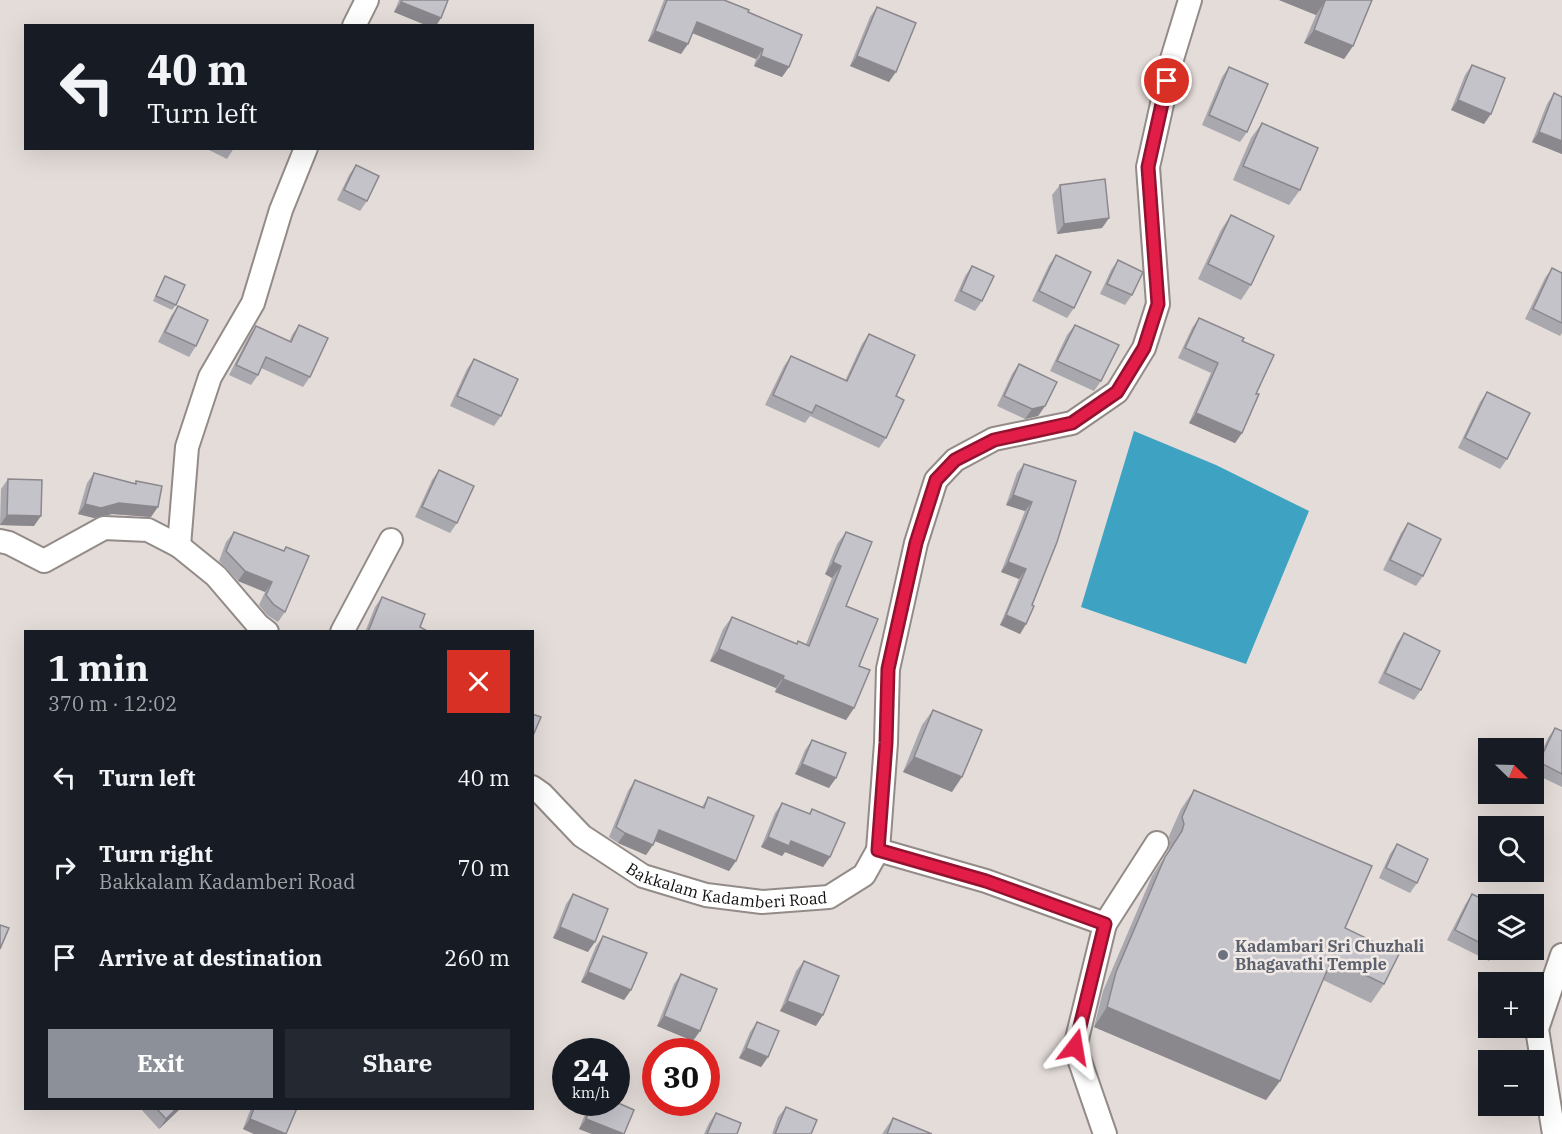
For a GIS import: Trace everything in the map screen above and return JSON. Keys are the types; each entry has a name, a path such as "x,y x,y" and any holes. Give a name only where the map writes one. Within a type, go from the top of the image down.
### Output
{"street":[{"path":"355,24 367,0"},
{"name":"Bakkalam Kadamberi Road","path":"534,788 582,836 643,876 706,895 762,902 829,897 864,875 878,850 886,743 888,669 916,543 936,480 955,460 994,440 1072,423 1117,392 1144,348 1158,304 1148,167 1172,59 1190,0"},
{"path":"179,546 187,447 210,376 253,303 281,210 305,150"},
{"path":"0,541 9,543 44,561 104,528 148,530 179,546 216,576 264,630"},
{"path":"343,630 391,540"},
{"path":"1105,1134 1075,1047 1105,924 1157,843"},
{"path":"878,850 986,881 1105,924"},
{"path":"1554,1134 1537,1029 1562,955"}],"water":[{"path":"1134,431 1216,465 1309,511 1246,664 1081,607"}],"building":[{"path":"402,0 448,0 441,18 401,2"},
{"path":"667,0 724,0 802,35 789,67 761,56 763,49 697,22 688,44 655,31"},
{"path":"1321,0 1372,0 1353,46 1314,30 1325,1"},
{"path":"877,7 916,23 896,72 857,56"},
{"path":"1472,65 1505,78 1491,114 1458,100"},
{"path":"1229,67 1268,84 1247,132 1209,115"},
{"path":"1554,93 1562,97 1562,141 1539,132"},
{"path":"1262,123 1318,148 1300,190 1243,166"},
{"path":"356,165 379,176 367,201 344,190"},
{"path":"1105,179 1109,218 1064,224 1060,185"},
{"path":"1231,215 1274,236 1251,285 1208,264"},
{"path":"1056,255 1091,272 1074,308 1039,291"},
{"path":"1118,260 1143,272 1132,295 1107,284"},
{"path":"972,266 994,276 982,301 961,291"},
{"path":"1552,268 1562,273 1562,323 1533,309"},
{"path":"165,276 185,285 176,305 156,296"},
{"path":"178,306 208,320 196,346 165,332"},
{"path":"1199,318 1244,338 1242,341 1274,355 1256,394 1259,394 1242,433 1196,413 1218,363 1185,348"},
{"path":"299,325 328,338 310,377 266,357 258,375 236,365 256,326 291,342"},
{"path":"1075,325 1119,345 1101,381 1057,361"},
{"path":"869,334 915,355 896,396 904,400 886,438 816,405 812,413 773,395 791,356 847,381"},
{"path":"474,359 518,379 501,416 457,396"},
{"path":"1019,364 1057,382 1045,406 1032,409 1004,396"},
{"path":"1487,392 1530,413 1507,459 1465,438"},
{"path":"1024,464 1076,481 1057,542 1026,624 1006,615 1026,569 1008,562 1032,502 1013,495"},
{"path":"439,470 474,486 457,523 422,507"},
{"path":"94,473 136,484 136,481 162,486 158,507 119,503 101,508 85,504"},
{"path":"8,479 42,480 41,516 7,515"},
{"path":"1408,523 1441,539 1423,576 1390,560"},
{"path":"234,532 284,551 286,547 309,556 285,612 274,605 266,595 272,582 245,571 226,551"},
{"path":"846,532 872,542 846,606 878,619 859,666 870,670 854,708 783,679 784,676 719,649 732,617 797,644 798,641 809,646 841,566 833,562"},
{"path":"382,597 425,614 420,627 425,630 369,630"},
{"path":"1404,633 1440,651 1421,690 1385,673"},
{"path":"933,710 982,730 962,777 914,757"},
{"path":"534,715 541,717 534,733"},
{"path":"1555,728 1562,731 1562,774 1544,765 1544,751"},
{"path":"812,740 846,753 836,778 802,764"},
{"path":"635,780 704,808 708,797 754,816 736,861 659,830 653,845 616,827"},
{"name":"Kadambari Sri Chuzhali Bhagavathi Temple","path":"1194,790 1372,866 1345,928 1399,954 1384,984 1332,959 1280,1081 1107,1007 1116,972 1165,857 1182,831 1184,824 1182,817"},
{"path":"782,803 810,814 812,809 845,823 830,857 791,841 789,846 768,837"},
{"path":"1397,844 1428,859 1417,883 1386,868"},
{"path":"573,894 608,909 595,942 560,927"},
{"path":"1472,894 1478,897 1478,942 1455,930"},
{"path":"0,925 9,928 0,949"},
{"path":"603,936 647,953 631,990 588,972"},
{"path":"804,961 839,976 823,1015 787,1001"},
{"path":"681,974 717,989 700,1031 664,1016"},
{"path":"757,1022 779,1031 768,1057 746,1048"},
{"path":"786,1107 817,1120 811,1134 775,1134"},
{"path":"630,1108 634,1110 624,1134 586,1119 587,1116 630,1116"},
{"path":"158,1110 175,1110 166,1119"},
{"path":"253,1110 296,1110 286,1134 250,1119"},
{"path":"720,1115 741,1123 737,1134 707,1134 715,1116"},
{"path":"893,1118 932,1134 887,1134"}],"place":[{"name":"Kadambari Sri Chuzhali Bhagavathi Temple","path":"1223,955"}],"route":[{"path":"1075,1047 1105,924 986,881 878,850 886,743 888,669 916,543 936,480 955,460 994,440 1072,423 1117,392 1144,348 1158,304 1148,167 1167,81"}]}
